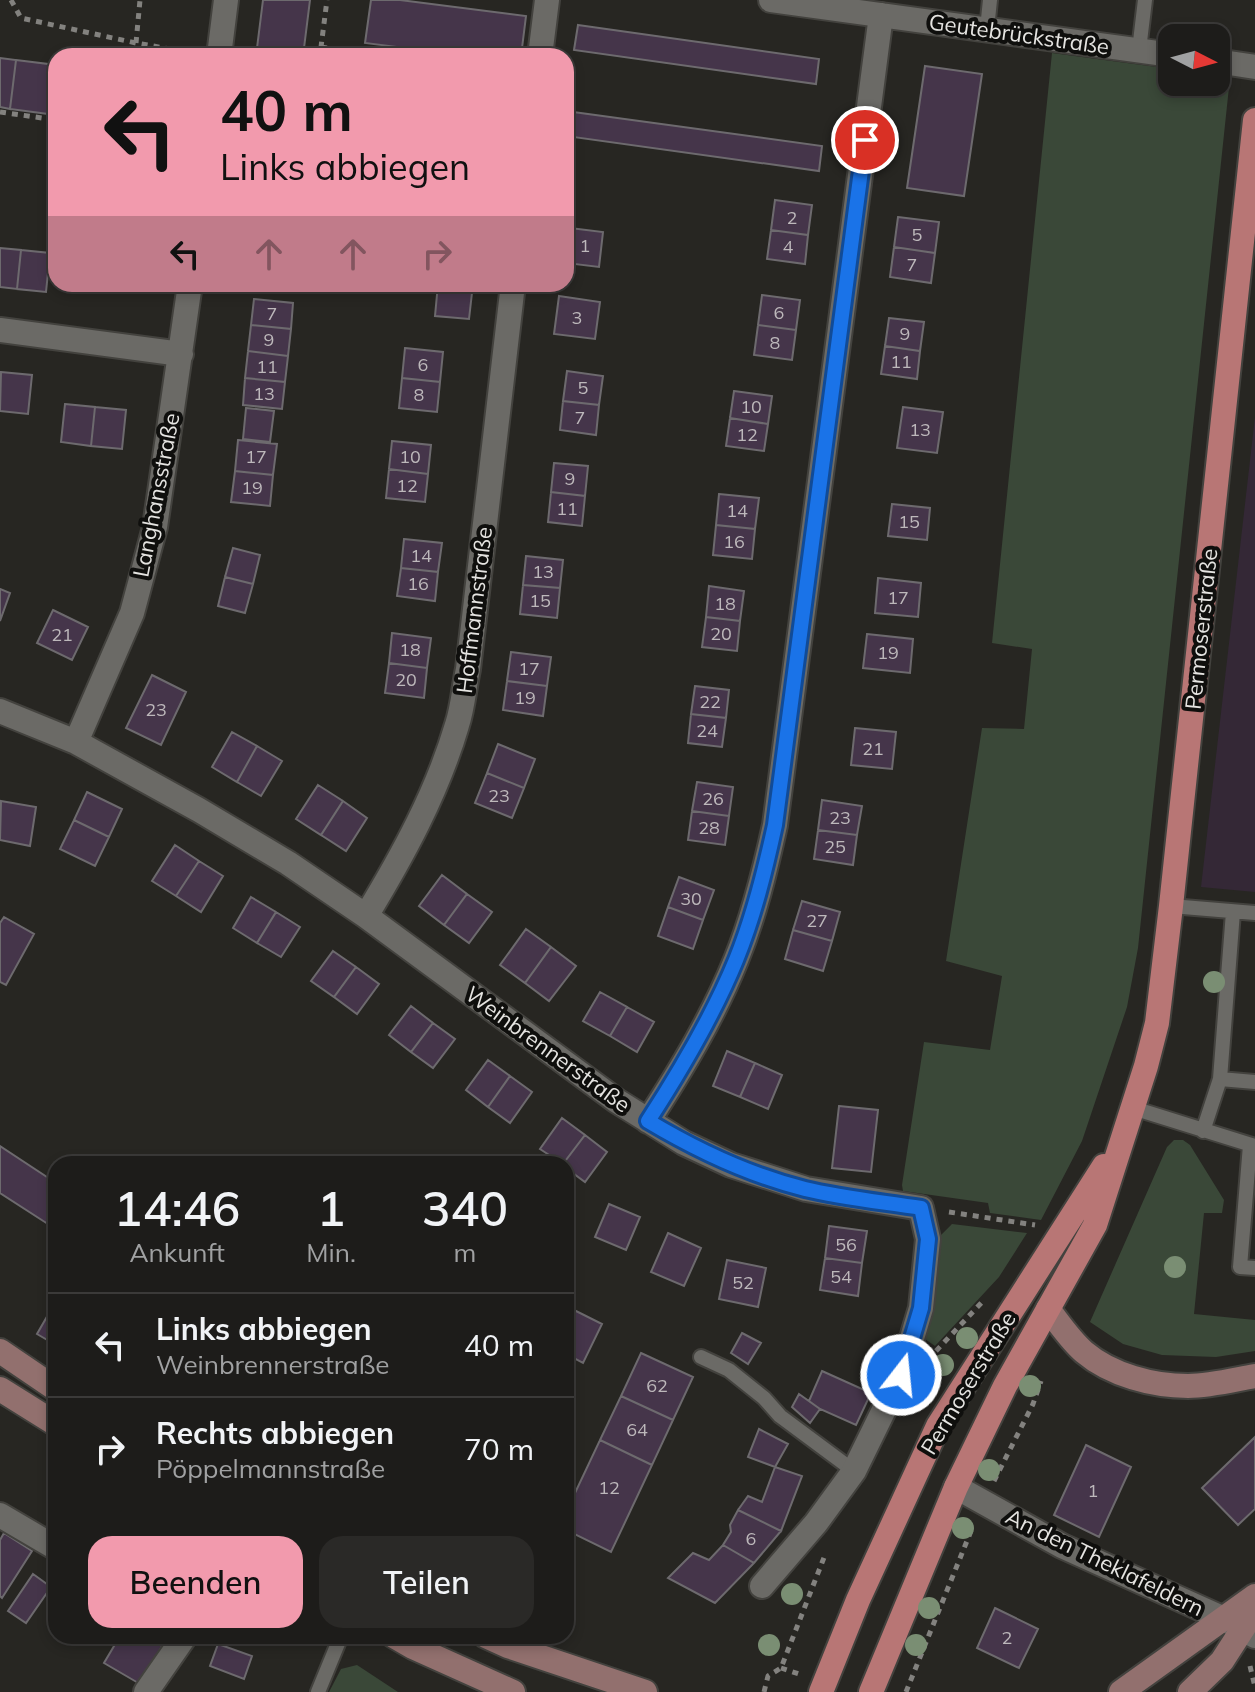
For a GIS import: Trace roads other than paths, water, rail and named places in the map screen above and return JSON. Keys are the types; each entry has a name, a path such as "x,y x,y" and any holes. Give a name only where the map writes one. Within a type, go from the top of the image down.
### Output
{"main road":[{"name":"Permoserstraße","path":"871,1692 956,1487 1005,1386 1095,1225 1157,1023 1255,120"},
{"name":"Permoserstraße","path":"821,1692 858,1600 938,1426 1125,1133"},
{"path":"1048,1309 1083,1351 1114,1371 1154,1382 1188,1386 1255,1376"},
{"path":"0,1351 48,1384"},
{"path":"0,1389 48,1419"},
{"path":"1190,1692 1222,1661 1244,1624 1255,1596"},
{"path":"1121,1692 1244,1624"},
{"path":"408,1644 513,1692"},
{"path":"504,1644 645,1692"}],"street":[{"path":"209,48 226,0"},
{"path":"541,48 547,0"},
{"name":"Geutebrückstraße","path":"771,0 1158,53"},
{"path":"648,1121 680,1072 736,960 764,876 775,825 881,15"},
{"path":"1230,63 1255,67"},
{"name":"Langhansstraße","path":"76,742 132,613 155,527 189,292"},
{"name":"Hoffmannstraße","path":"366,916 390,877 427,804 458,722 468,669 512,292"},
{"path":"0,330 181,354"},
{"name":"Weinbrennerstraße","path":"0,711 76,742 288,863 648,1121 684,1143 731,1165 806,1189 921,1208 928,1239 921,1308 901,1375 854,1471"},
{"path":"762,1586 816,1523 854,1471"},
{"name":"An den Theklafeldern","path":"956,1487 1062,1546 1244,1624"},
{"path":"0,1515 48,1543"},
{"path":"146,1692 179,1644"}],"lane":[{"path":"987,29 990,0"},
{"path":"1139,50 1145,0"},
{"path":"1171,906 1255,913"},
{"path":"1203,1131 1220,1079 1233,912"},
{"path":"1220,1079 1255,1082"},
{"path":"1133,1108 1252,1146 1240,1267 1255,1268"},
{"path":"701,1357 729,1370 764,1398 780,1416 854,1471"},
{"path":"318,1692 338,1644"}]}
